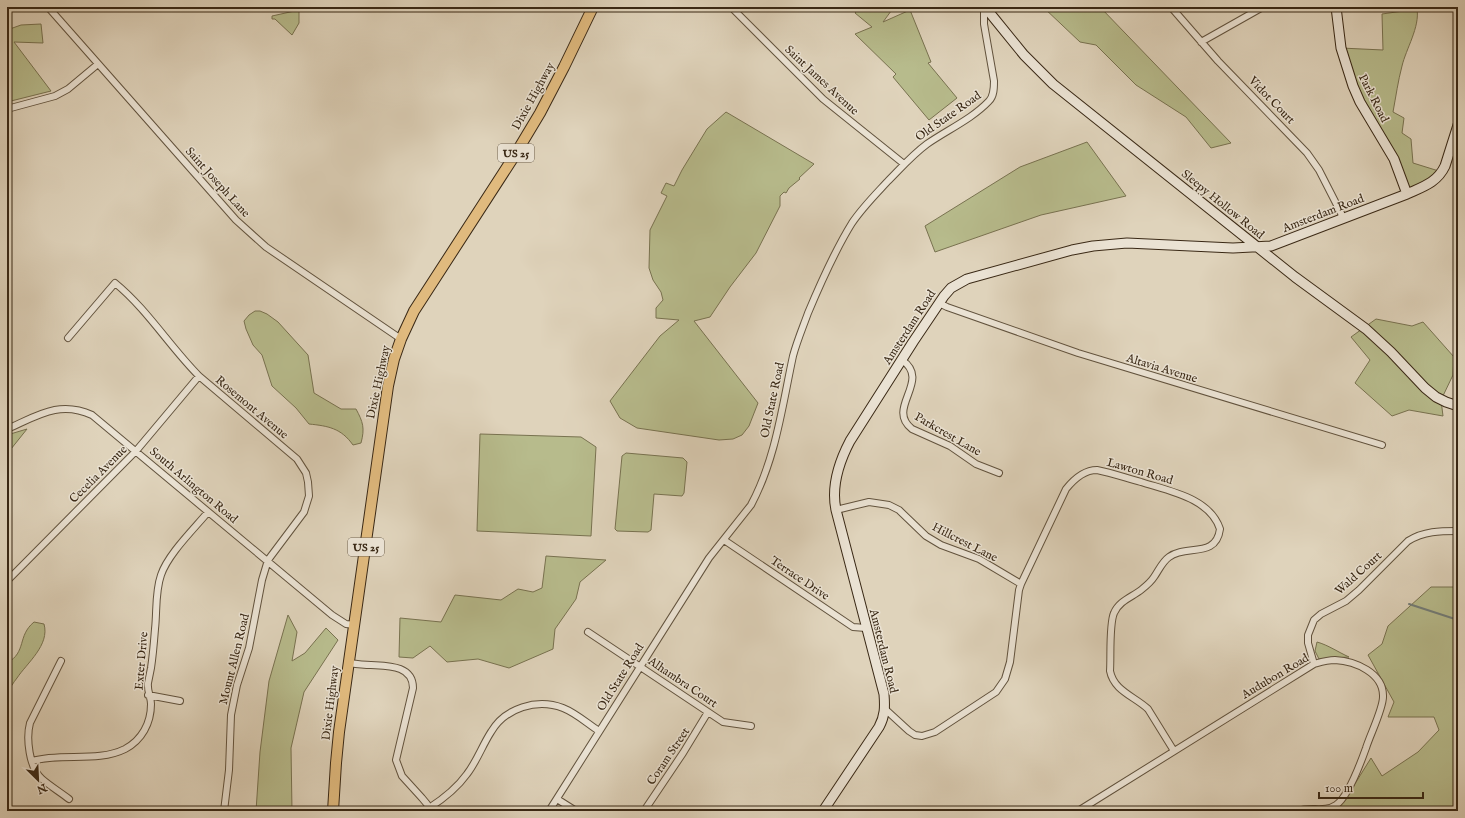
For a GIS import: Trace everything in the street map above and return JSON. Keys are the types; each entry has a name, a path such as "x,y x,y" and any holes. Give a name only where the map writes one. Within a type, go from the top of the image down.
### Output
{"main road":[{"name":"Dixie Highway","path":"333,811 336,763 354,625 388,386 394,359 401,339 414,311 513,158 540,113 593,7"}],"street":[{"name":"Saint Joseph Lane","path":"48,7 236,220 266,247 401,339"},
{"name":"Saint James Avenue","path":"731,7 823,99 904,164"},
{"name":"Old State Road","path":"550,811 709,558 751,505 762,482 779,427 796,347 816,293 829,264 852,224 863,208 904,164 926,145 978,111 991,100 994,89 994,81 984,24 985,7"},
{"name":"Sleepy Hollow Road","path":"985,7 1024,55 1053,84 1257,247 1366,328 1425,388 1436,397 1458,406"},
{"name":"Vidot Court","path":"1170,7 1201,42 1307,153 1319,170 1341,213 1342,218"},
{"path":"1201,42 1263,7"},
{"name":"Park Road","path":"1336,7 1341,48 1353,86 1360,102 1394,159 1407,194"},
{"path":"7,109 56,96 68,89 98,64"},
{"name":"Amsterdam Road","path":"823,811 879,728 884,717 885,709 884,694 833,497 836,477 842,456 902,360 939,303 951,288 967,279 1072,250 1093,246 1127,243 1234,248 1271,246 1407,194 1435,181 1442,172 1458,125"},
{"name":"Rosemont Avenue","path":"68,338 115,282 129,294 185,362 199,376 297,459 306,473 310,491 307,508 268,560"},
{"name":"Altavia Avenue","path":"939,303 1078,353 1382,445"},
{"name":"Parkcrest Lane","path":"902,360 909,365 913,374 912,384 903,410 907,425 912,429 950,446 976,464 999,473"},
{"name":"Cecelia Avenue","path":"7,581 136,451 199,376"},
{"name":"South Arlington Road","path":"7,429 53,410 71,408 92,415 268,560 332,615 346,624 354,625"},
{"name":"Lawton Road","path":"885,709 909,731 915,735 922,736 935,732 996,692 1005,679 1010,662 1021,584 1066,489 1075,479 1085,472 1092,470 1101,471 1178,494 1201,505 1215,518 1220,529 1217,540 1213,545 1206,549 1179,553 1168,557 1153,579 1141,590 1120,603 1114,613 1110,671 1111,677 1119,688 1148,710 1174,751"},
{"name":"Hillcrest Lane","path":"836,510 869,502 889,504 899,510 926,536 936,542 979,559 1021,584"},
{"name":"Exter Drive","path":"32,761 44,758 107,755 126,748 142,735 147,725 151,704 148,695 148,681 151,668 157,596 161,573 170,558 208,512"},
{"name":"Wald Court","path":"1314,664 1308,643 1308,635 1314,620 1321,614 1346,601 1360,590 1408,541 1417,536 1434,531 1458,531"},
{"name":"Terrace Drive","path":"724,540 853,627 866,628"},
{"name":"Mount Allen Road","path":"224,811 229,770 231,715 237,685 249,648 262,580 268,560"},
{"name":"Alhambra Court","path":"588,632 723,722 751,726"},
{"name":"Audubon Road","path":"1078,811 1314,664 1336,660 1366,669 1380,682 1383,689 1384,698 1361,761 1348,788 1339,802 1327,809 1304,808 1298,811"},
{"path":"61,661 28,729 28,745 32,761 41,778 69,799"},
{"path":"349,663 398,668 408,674 413,684 413,688 396,760 405,781 422,798 429,810 455,788 467,775 491,731 503,718 514,711 532,705 549,704 564,709 599,731"},
{"path":"148,695 180,701"},
{"name":"Coram Street","path":"644,811 684,753 708,712"},
{"path":"557,799 576,811"}],"green space":[{"path":"860,7 894,7 883,22 910,10 931,62 928,63 957,98 929,120 893,77 896,74 855,34 872,27 855,13"},
{"path":"1043,7 1100,7 1231,143 1211,148 1186,117 1136,85 1096,45 1080,42"},
{"path":"1417,9 1415,30 1402,66 1393,112 1404,118 1402,133 1411,139 1413,163 1442,172 1407,194 1360,102 1341,48 1383,50 1382,14"},
{"path":"299,10 299,23 292,35 275,19 272,19 272,16"},
{"path":"41,24 43,43 14,42 51,91 7,102 7,30 21,25"},
{"path":"726,112 814,164 789,188 786,193 784,192 780,196 780,206 756,253 730,287 710,317 694,321 758,403 749,426 742,435 733,439 719,440 637,428 620,418 610,401 660,336 679,320 656,318 656,308 663,300 661,292 653,280 649,268 650,230 667,196 661,193 666,183 674,186 707,129"},
{"path":"1087,142 1126,196 1041,215 935,252 925,226 1020,167"},
{"path":"255,311 260,311 267,314 278,322 308,355 314,393 341,409 356,409 363,425 361,443 353,445 339,431 328,427 309,424 296,408 272,386 262,355 253,345 244,321"},
{"path":"1376,319 1412,326 1423,322 1454,357 1453,375 1441,400 1443,416 1409,410 1392,416 1355,383 1370,360 1351,337"},
{"path":"27,429 7,454 7,435"},
{"path":"480,434 581,437 596,447 591,536 477,531"},
{"path":"626,453 683,458 687,462 684,493 682,496 654,494 651,530 648,532 617,531 615,529 622,456"},
{"path":"546,556 606,560 580,582 576,599 555,629 553,649 509,668 478,659 447,662 430,646 413,658 399,657 400,618 441,622 455,595 501,600 518,589 533,592 542,588"},
{"path":"1431,587 1458,587 1458,811 1298,811 1327,809 1343,803 1371,758 1382,776 1418,752 1439,730 1434,717 1388,717 1394,702 1368,655 1382,644 1388,626"},
{"path":"288,615 297,632 292,661 305,653 326,628 338,640 304,692 291,748 292,811 256,811 260,752 269,681"},
{"path":"34,622 44,624 44,639 41,646 14,682 7,694 7,663 17,654 25,633"},
{"path":"1317,642 1349,657 1319,659 1315,651"}],"waterway":[{"path":"1409,604 1458,620"}]}
